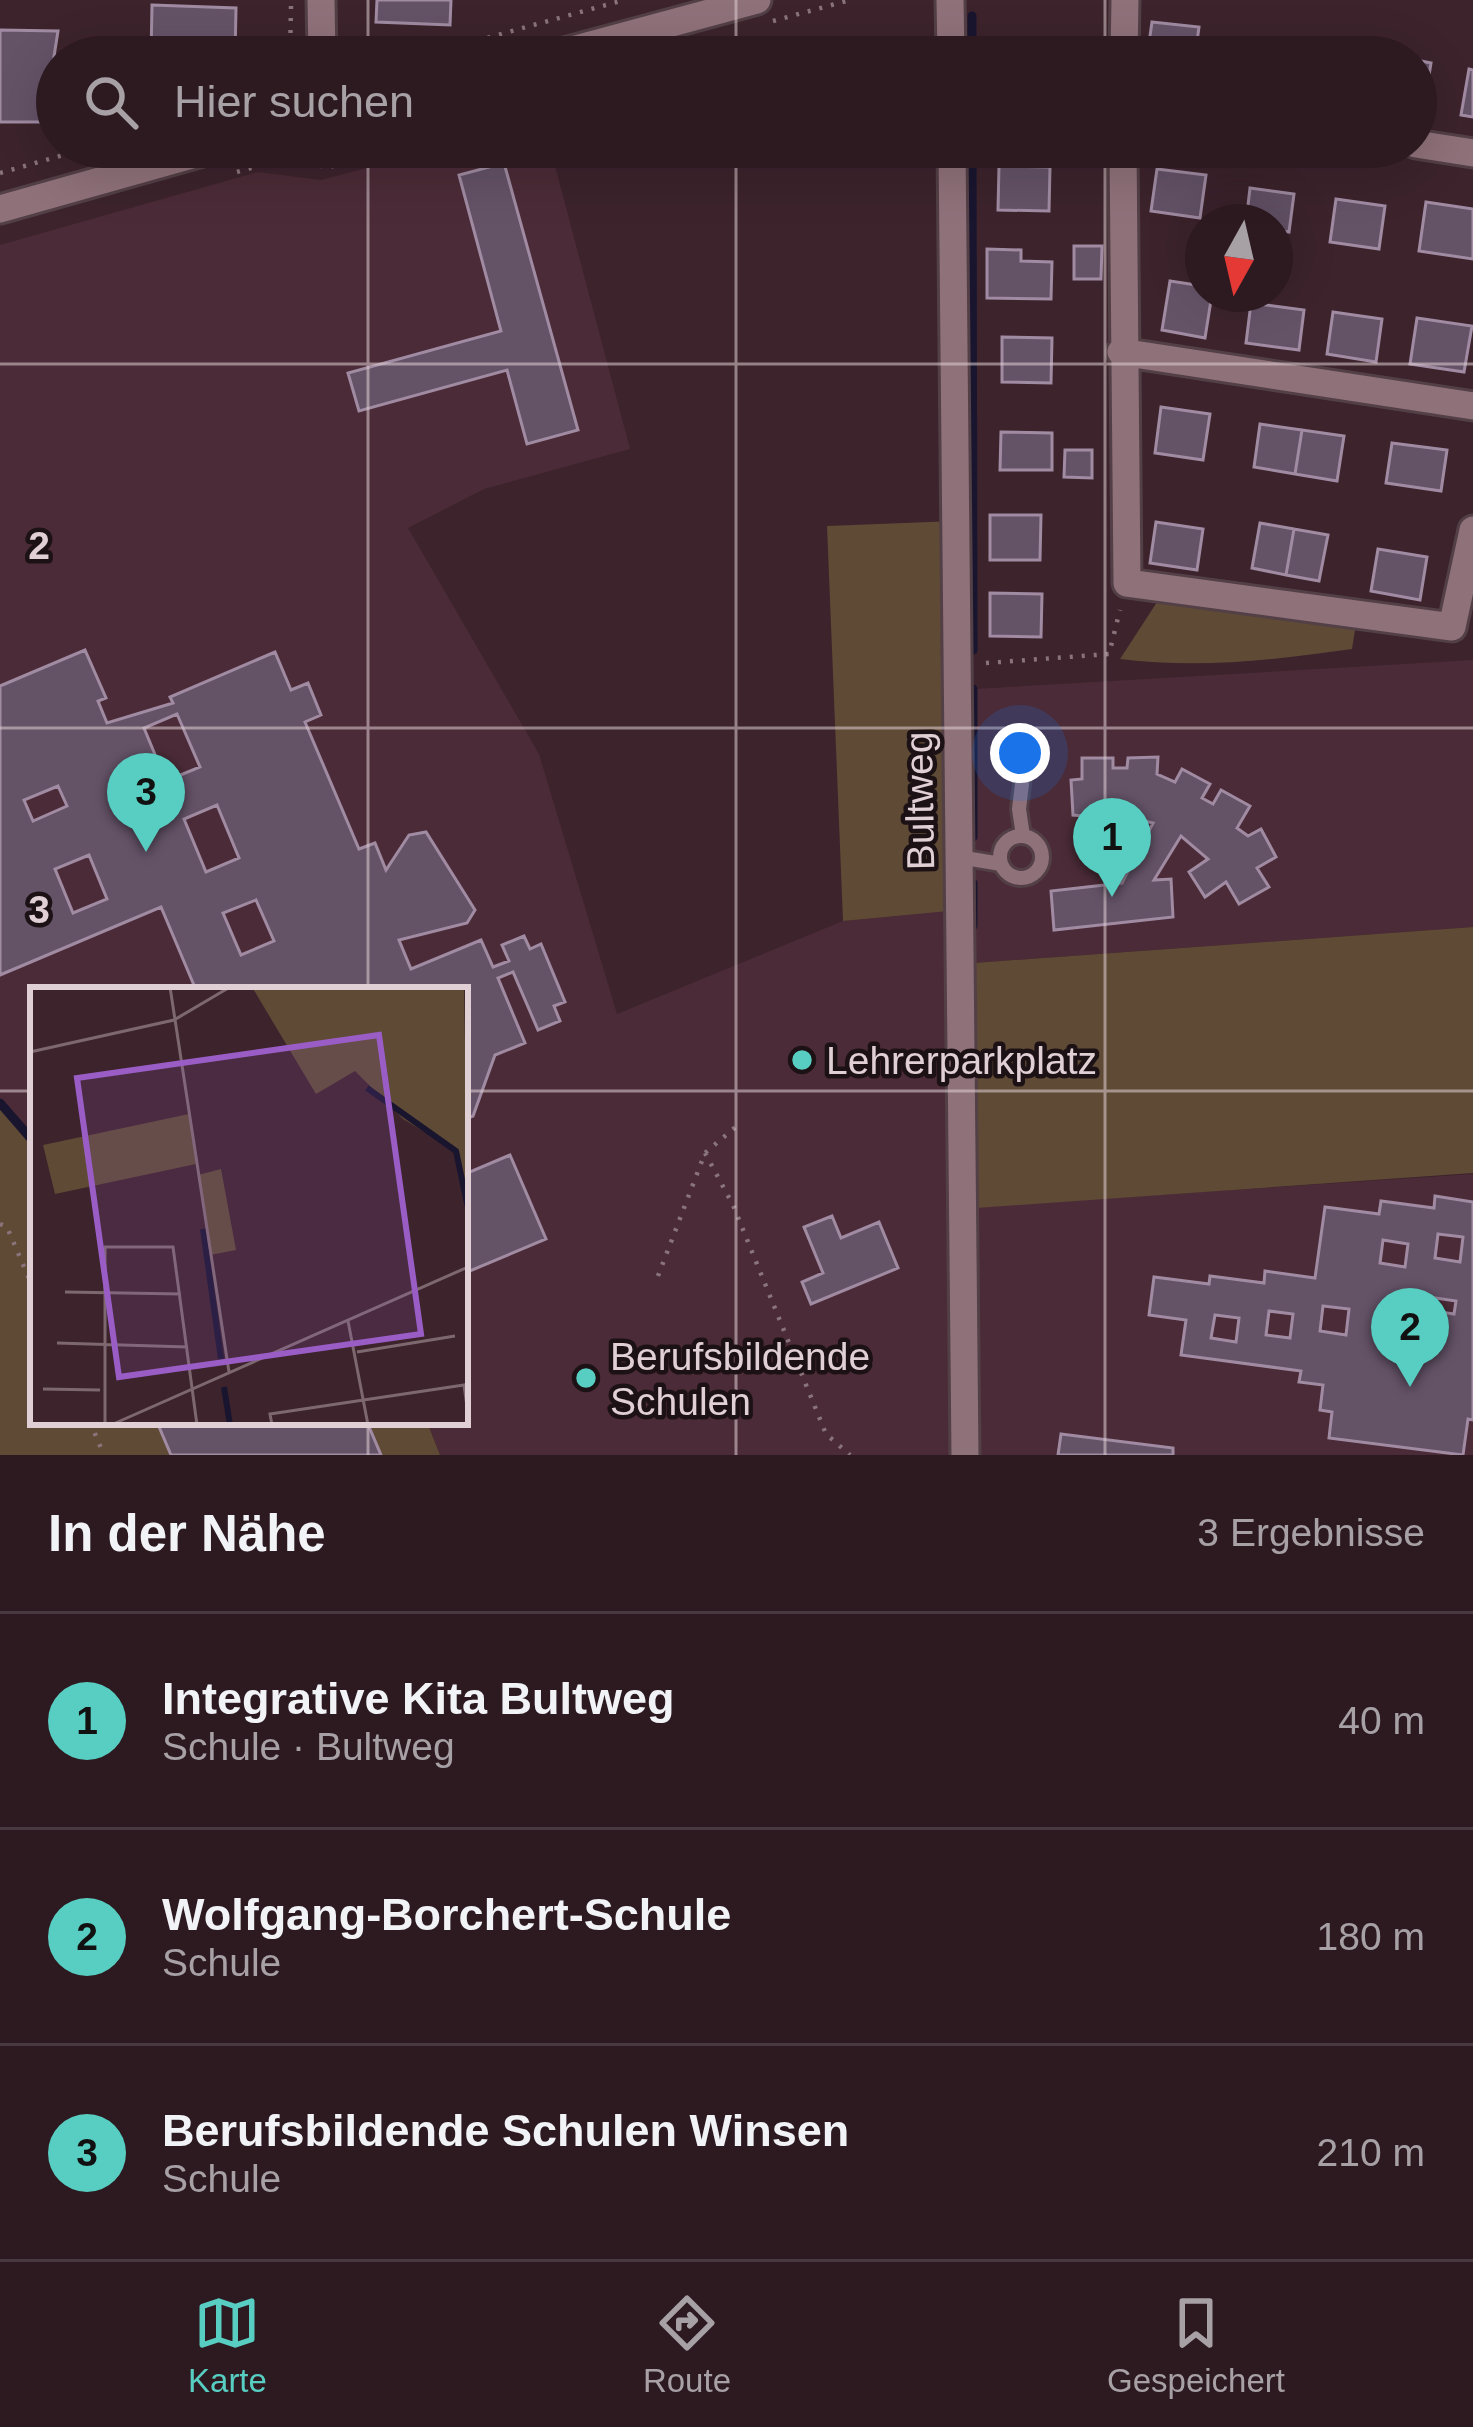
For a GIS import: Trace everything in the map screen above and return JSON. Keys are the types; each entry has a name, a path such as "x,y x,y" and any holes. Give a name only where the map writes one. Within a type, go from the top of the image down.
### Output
{"street":[{"path":"321,0 322,36"},
{"path":"624,36 757,0"},
{"path":"950,0 951,36"},
{"path":"1125,36 1126,0"},
{"path":"1437,147 1473,153"},
{"path":"0,209 188,168"},
{"name":"Bultweg","path":"952,168 965,1455"},
{"path":"1123,168 1121,352 1127,583 1463,627 1473,530"},
{"path":"1121,352 1473,406"}],"lane":[{"path":"958,857 1001,864 1012,876 1035,873 1042,851 1023,836 1019,809 1026,751"},
{"path":"1001,864 1003,847 1023,836"}],"path":[{"path":"290,36 291,0"},
{"path":"494,36 624,0"},
{"path":"0,173 36,163"},
{"path":"957,666 1108,654 1127,583"},
{"path":"658,1276 705,1153 738,1125"},
{"path":"705,1153 733,1205 826,1434 850,1455"},
{"path":"0,1224 7,1227 30,1281"},
{"path":"91,1425 104,1455"}],"shaded area":[{"path":"367,168 556,168 630,449 484,489 408,528 539,754 617,1014 843,921 959,909 957,690 1473,660 1473,927 960,964 962,1208 1473,1174 1473,1455 440,1455 428,1425 468,1425 468,987 30,987 30,1138 0,1103 0,245 258,172 321,180"},
{"path":"955,521 959,910 843,921 827,526"},
{"path":"1159,599 1355,630 1352,649 1208,663 1120,659"},
{"path":"1473,927 1473,1173 962,1209 960,964"},
{"path":"0,1103 30,1138 30,1425 428,1425 440,1455 0,1455"}],"building":[{"path":"377,0 451,0 450,25 376,22"},
{"path":"152,5 236,8 235,36 151,36"},
{"path":"1152,22 1199,27 1198,36 1150,36"},
{"path":"0,30 58,31 57,36 36,36 36,122 0,122"},
{"path":"1469,69 1473,70 1473,117 1461,115"},
{"path":"505,168 578,430 527,444 507,370 359,411 348,373 501,331 459,175"},
{"path":"999,168 1050,168 1049,211 998,210"},
{"path":"1157,169 1206,175 1202,204 1185,204 1185,216 1151,211"},
{"path":"1250,188 1294,194 1293,204 1248,204"},
{"path":"1336,199 1385,206 1379,249 1330,242"},
{"path":"1426,202 1473,209 1473,259 1419,251"},
{"path":"1074,246 1102,246 1101,279 1074,279"},
{"path":"987,249 1021,250 1021,261 1052,262 1051,299 987,298"},
{"path":"1170,281 1185,283 1185,312 1209,312 1205,338 1162,330"},
{"path":"1304,310 1299,350 1246,343 1250,312"},
{"path":"1333,312 1382,319 1376,362 1327,354"},
{"path":"1417,318 1472,326 1464,372 1410,364"},
{"path":"1002,337 1052,338 1051,383 1002,382"},
{"path":"1161,407 1210,414 1203,460 1155,453"},
{"path":"1260,424 1302,430 1295,474 1254,467"},
{"path":"1302,430 1344,436 1337,481 1295,474"},
{"path":"1001,432 1052,433 1052,470 1000,470"},
{"path":"1392,443 1447,450 1441,491 1386,483"},
{"path":"1065,450 1092,450 1092,478 1064,477"},
{"path":"990,515 1041,515 1040,560 990,560"},
{"path":"1156,522 1203,529 1197,570 1150,563"},
{"path":"1260,523 1294,529 1286,575 1252,568"},
{"path":"1294,529 1328,535 1319,581 1286,575"},
{"path":"1378,549 1427,557 1420,600 1371,591"},
{"path":"990,593 1042,594 1041,637 990,636"},
{"path":"85,650 106,698 98,701 107,723 173,703 170,697 275,652 291,690 308,683 321,715 305,722 359,849 375,843 386,870 409,835 426,832 475,910 467,923 399,940 411,969 481,940 493,967 509,961 502,945 524,936 530,949 541,944 565,1002 554,1006 560,1021 538,1030 513,972 498,978 525,1043 495,1055 473,1116 468,1118 468,987 195,987 161,907 0,975 0,686","holes":["177,714 200,767 166,781 144,728","58,786 67,806 33,821 24,800","217,805 239,858 206,872 184,819","89,855 107,899 73,913 55,869","256,900 274,941 241,955 223,913"]},
{"path":"1158,757 1157,774 1175,782 1182,769 1210,784 1202,798 1213,804 1221,790 1250,806 1237,828 1248,836 1261,829 1276,857 1257,868 1269,887 1239,904 1226,882 1205,897 1189,872 1208,859 1181,836 1154,880 1171,879 1173,917 1054,930 1051,891 1122,883 1153,823 1120,815 1120,840 1085,841 1084,816 1073,815 1071,780 1082,779 1082,758 1113,758 1113,768 1127,768 1128,758"},
{"path":"510,1155 546,1239 468,1272 468,1173"},
{"path":"1435,1196 1473,1202 1473,1420 1468,1419 1463,1455 1329,1438 1332,1412 1320,1410 1323,1385 1299,1382 1301,1371 1181,1355 1186,1320 1149,1315 1154,1277 1209,1284 1210,1276 1264,1283 1265,1271 1315,1278 1325,1207 1379,1214 1381,1201 1434,1208","holes":["1438,1234 1463,1237 1460,1262 1435,1258","1383,1240 1408,1244 1405,1267 1380,1263","1429,1297 1456,1301 1454,1314 1427,1310","1323,1306 1349,1309 1346,1335 1320,1331","1269,1311 1293,1314 1290,1338 1266,1335","1215,1315 1239,1318 1236,1342 1211,1338"]},
{"path":"832,1216 841,1238 879,1222 898,1268 811,1304 802,1282 823,1273 804,1227"},
{"path":"158,1425 368,1425 381,1455 171,1455"},
{"path":"1061,1434 1173,1448 1173,1455 1058,1455"}],"waterway":[{"path":"972,16 972,36"},
{"path":"972,168 973,650"},
{"path":"973,689 973,837"},
{"path":"973,883 973,926"},
{"path":"0,1103 30,1138"}],"place":[{"name":"Berufsbildende Schulen Winsen","path":"146,852"},
{"name":"Integrative Kita Bultweg","path":"1112,897"},
{"name":"Lehrerparkplatz","path":"802,1060"},
{"name":"Berufsbildende Schulen","path":"586,1378"},
{"name":"Wolfgang-Borchert-Schule","path":"1410,1387"}]}
